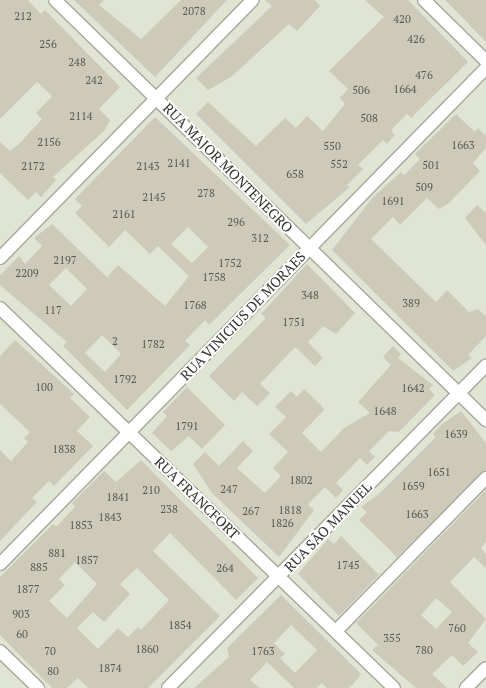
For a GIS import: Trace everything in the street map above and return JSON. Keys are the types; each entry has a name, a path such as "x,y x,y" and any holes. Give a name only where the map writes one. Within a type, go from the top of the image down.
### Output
{"street":[{"name":"RUA MAJOR MONTENEGRO","path":"55,0 157,97 486,420"},
{"path":"0,258 253,0"},
{"path":"424,0 486,61"},
{"name":"RUA VINICIUS DE MORAES","path":"0,564 486,68"},
{"name":"RUA FRANCFORT","path":"0,308 394,688"},
{"name":"RUA SÃO MANUEL","path":"168,688 486,365"},
{"path":"336,631 486,478"},
{"path":"0,651 38,688"},
{"path":"466,688 486,668"}],"building":[{"path":"0,0 28,0 41,14 45,10 120,87 99,109 110,120 104,131 53,177 56,180 41,197 36,192 28,200 0,173 0,142 10,151 19,144 42,119 36,113 52,96 37,82 0,119"},
{"path":"74,0 104,0 99,5 141,39 181,0 227,0 155,77"},
{"path":"265,0 315,0 320,6 297,31 289,24 231,77 208,90 196,78 272,6"},
{"path":"365,0 408,0 468,62 411,118 407,114 391,130 395,135 387,144 383,140 358,165 363,169 347,185 350,187 306,224 196,114 208,102 256,146 285,118 296,128 307,116 323,131 345,104 340,98 348,89 329,71 384,17"},
{"path":"445,0 486,0 486,42 464,19"},
{"path":"456,114 475,132 478,128 486,136 486,148 473,163 480,171 449,203 439,209 427,198 400,225 393,217 371,239 436,302 447,290 469,312 478,309 486,316 486,336 468,355 472,358 453,371 332,250 373,197 401,172 404,175 420,159 415,154"},
{"path":"155,117 290,245 209,325 205,320 185,341 190,345 127,410 63,346 67,342 0,285 0,275 19,256 25,264 42,246 34,238 52,224 107,277 118,265 165,306 189,276 158,246 150,254 125,230 109,247 75,213 82,206 75,199","holes":["188,227 208,247 192,263 171,244","66,268 87,289 71,306 49,285","102,335 121,354 105,372 85,353"]},
{"path":"477,205 486,213 486,245 465,218"},
{"path":"307,264 355,313 336,334 323,326 308,342 323,358 315,366 295,347 260,384 270,393 257,406 242,392 234,401 209,376 266,318 261,314"},
{"path":"15,340 74,394 70,398 90,417 77,431 93,446 54,486 49,481 32,498 37,502 0,541 0,450 11,461 28,442 24,438 30,432 0,404 0,356"},
{"path":"393,346 401,354 398,358 433,385 429,389 435,395 399,432 389,431 369,451 375,457 367,465 360,458 336,483 343,490 336,498 325,487 308,504 314,510 279,557 212,493 193,464 205,452 219,466 243,441 253,451 237,468 265,493 281,476 273,468 288,452 269,434 286,417 275,407 291,391 297,397 304,389 320,404 324,410 302,433 321,452 344,428 370,413 358,402 391,365 383,357"},
{"path":"187,387 225,425 202,449 189,436 171,451 152,433 167,416 163,412"},
{"path":"461,411 486,443 486,470 397,557 359,520 367,512 361,507 380,493 436,437 433,434 442,424"},
{"path":"141,460 258,578 236,600 170,533 153,551 220,616 148,688 88,688 78,678 67,688 52,688 0,635 0,577 53,524 56,527 75,507 72,503 104,471 116,482","holes":["75,562 97,584 67,618 49,601 65,585 59,579","137,568 169,600 141,630 138,627 128,637 118,628 98,649 77,628 93,612 104,622 130,594 120,584"]},
{"path":"486,490 486,542 481,548 486,554 486,568 474,557 450,582 486,619 468,643 478,652 463,666 452,655 432,674 447,688 416,688 372,650 378,645 356,623","holes":["436,598 452,612 436,629 421,615"]},
{"path":"341,536 379,575 339,616 298,574 328,539 334,544"},
{"path":"281,595 361,674 349,688 327,688 322,683 317,688 294,688 267,662 250,680 260,688 194,688 229,657 227,648","holes":["291,625 317,650 295,673 280,658 285,654 274,643"]}]}
